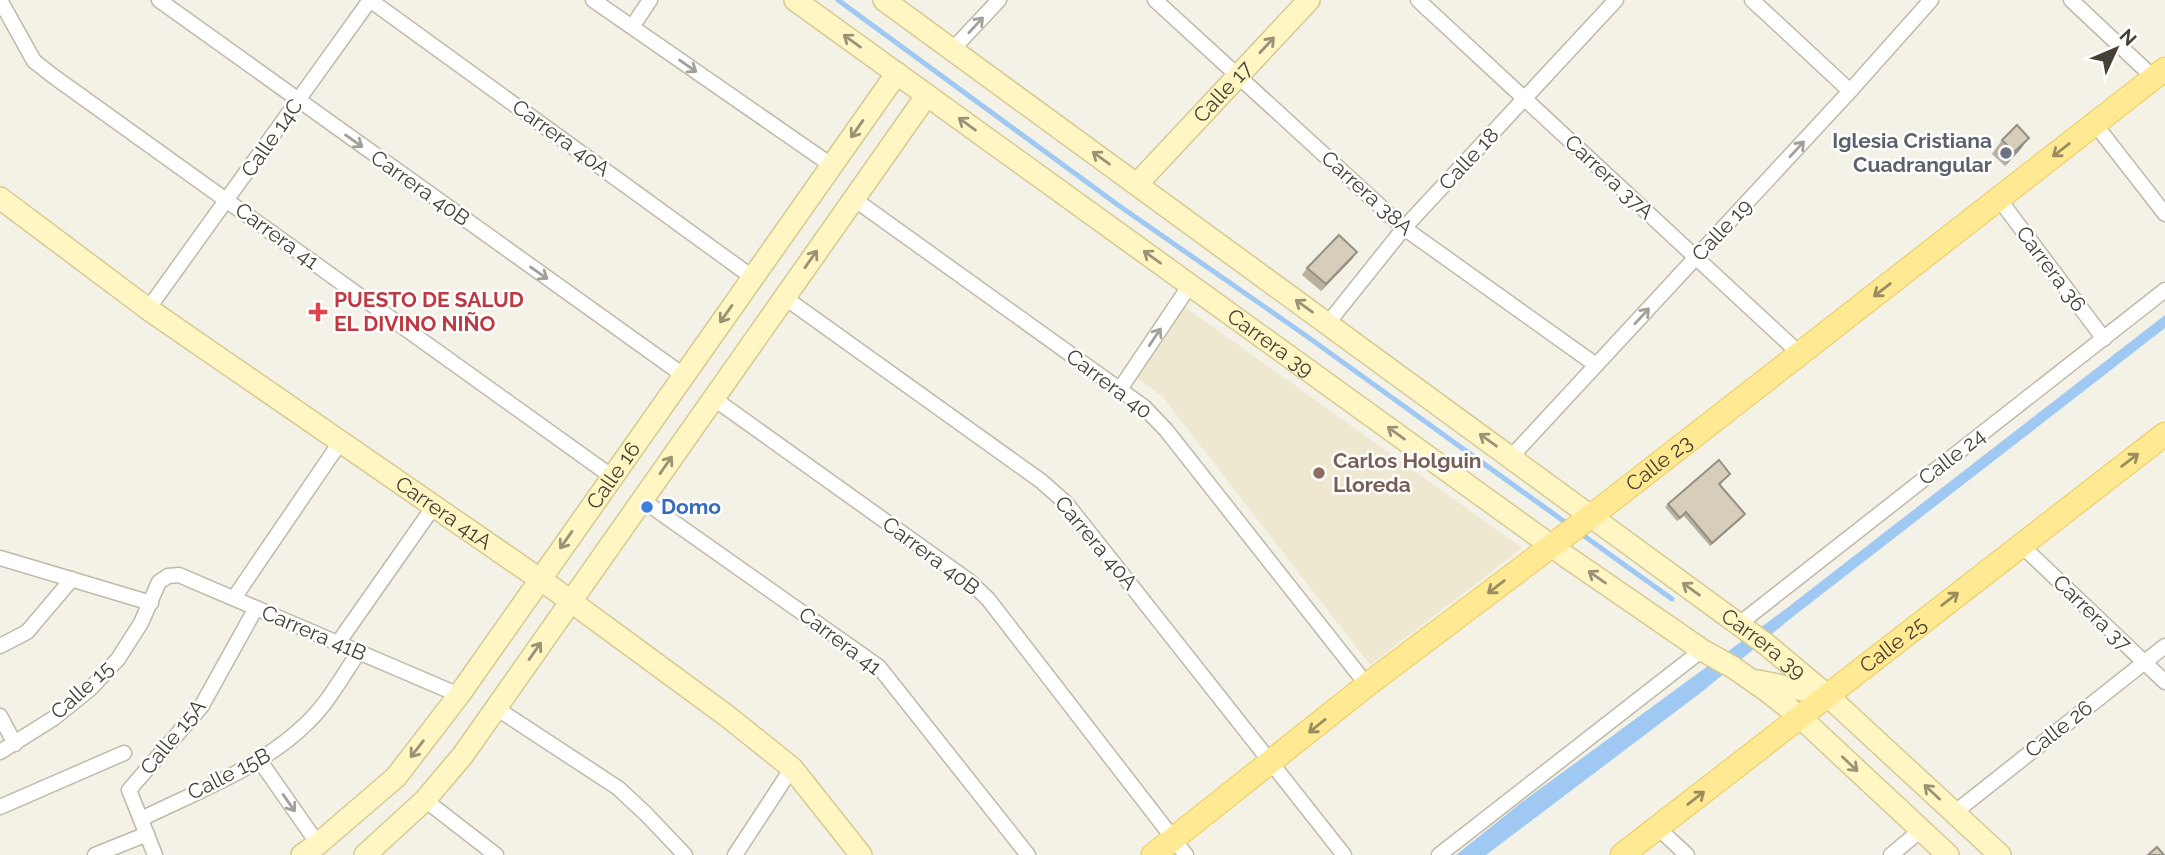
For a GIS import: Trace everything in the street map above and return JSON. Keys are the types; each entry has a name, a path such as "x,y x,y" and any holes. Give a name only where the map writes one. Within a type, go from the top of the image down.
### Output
{"main road":[{"name":"Calle 23","path":"1153,855 1180,847 1271,763 1367,685 2159,74"},
{"name":"Calle 25","path":"1622,855 2165,434"}],"street":[{"name":"Carrera 41","path":"0,0 34,61 611,476"},
{"name":"Carrera 40B","path":"159,0 683,375"},
{"name":"Calle 14C","path":"148,309 370,0"},
{"name":"Carrera 40A","path":"370,0 752,277"},
{"path":"593,0 831,165"},
{"path":"632,27 650,0"},
{"name":"Carrera 39","path":"795,0 1708,653 1743,674 1800,717 1948,855"},
{"name":"Carrera 39","path":"884,0 1511,457 1584,520 1767,645 1828,696 2000,855"},
{"path":"953,50 999,0"},
{"name":"Carrera 38A","path":"1155,0 1404,229 1595,365"},
{"name":"Calle 17","path":"1137,184 1310,0"},
{"name":"Carrera 37A","path":"1418,0 1799,353"},
{"name":"Calle 18","path":"1328,323 1404,229 1616,0"},
{"path":"1752,0 1850,91"},
{"name":"Calle 19","path":"1511,457 1931,0"},
{"path":"2071,0 2159,74"},
{"name":"Calle 16","path":"310,850 396,777 459,695 897,73"},
{"name":"Calle 16","path":"365,855 390,835 425,800 463,755 927,95"},
{"path":"2095,124 2165,214"},
{"name":"Carrera 41A","path":"0,198 148,309 539,578 727,716 792,768 861,855"},
{"name":"Carrera 40","path":"854,199 1144,407 1166,430 1367,685"},
{"name":"Carrera 36","path":"1999,199 2104,339"},
{"path":"1120,389 1191,285"},
{"name":"Calle 24","path":"1743,627 2165,290"},
{"name":"Carrera 40A","path":"784,298 1041,481 1066,503 1344,855"},
{"name":"Carrera 40B","path":"713,398 969,581 988,599 1180,847"},
{"path":"234,598 341,441"},
{"name":"Carrera 41","path":"641,499 879,667 1028,855"},
{"path":"338,643 434,506"},
{"name":"Carrera 37","path":"2020,544 2165,682"},
{"path":"0,558 151,603"},
{"name":"Carrera 41B","path":"168,576 179,575 459,695"},
{"name":"Calle 15","path":"0,752 54,718 90,689 118,659 141,623 159,582 168,576"},
{"path":"0,646 27,632 72,579"},
{"name":"Calle 15A","path":"141,819 129,790 201,707 256,608"},
{"name":"Calle 26","path":"1954,813 2165,646"},
{"name":"Calle 15B","path":"141,819 260,761 310,720 359,652"},
{"path":"1439,855 1708,653"},
{"name":"Carrera 39","path":"1743,674 1828,696"},
{"path":"496,708 618,789 685,855"},
{"path":"0,716 15,744"},
{"path":"0,807 124,753"},
{"path":"260,761 310,850"},
{"path":"735,855 792,768"},
{"path":"425,800 496,855"},
{"path":"141,819 155,855"},
{"path":"1658,828 1687,855"},
{"path":"1891,855 1921,830"},
{"path":"95,855 147,834"}],"shaded area":[{"name":"Carlos Holguin Lloreda","path":"1185,307 1522,548 1370,665 1163,397 1133,375"}],"water":[{"path":"2165,315 2165,328 1790,619 1703,691 1486,855 1456,855 1522,802 1783,611"}],"building":[{"path":"2017,125 2029,138 2014,152 2002,140"},
{"path":"1339,235 1357,252 1326,284 1307,268"},
{"path":"1719,460 1730,474 1719,484 1745,514 1712,543 1686,512 1680,518 1668,504"},
{"path":"2157,847 2164,855 2148,855"}],"waterway":[{"path":"838,0 1118,205 1305,335 1569,525"},
{"path":"1580,533 1672,599"}],"place":[{"name":"Iglesia Cristiana Cuadrangular","path":"2006,153"},
{"name":"PUESTO DE SALUD EL DIVINO NIÑO","path":"318,312"},
{"name":"Carlos Holguin Lloreda","path":"1319,473"},
{"name":"Domo","path":"647,507"}]}
